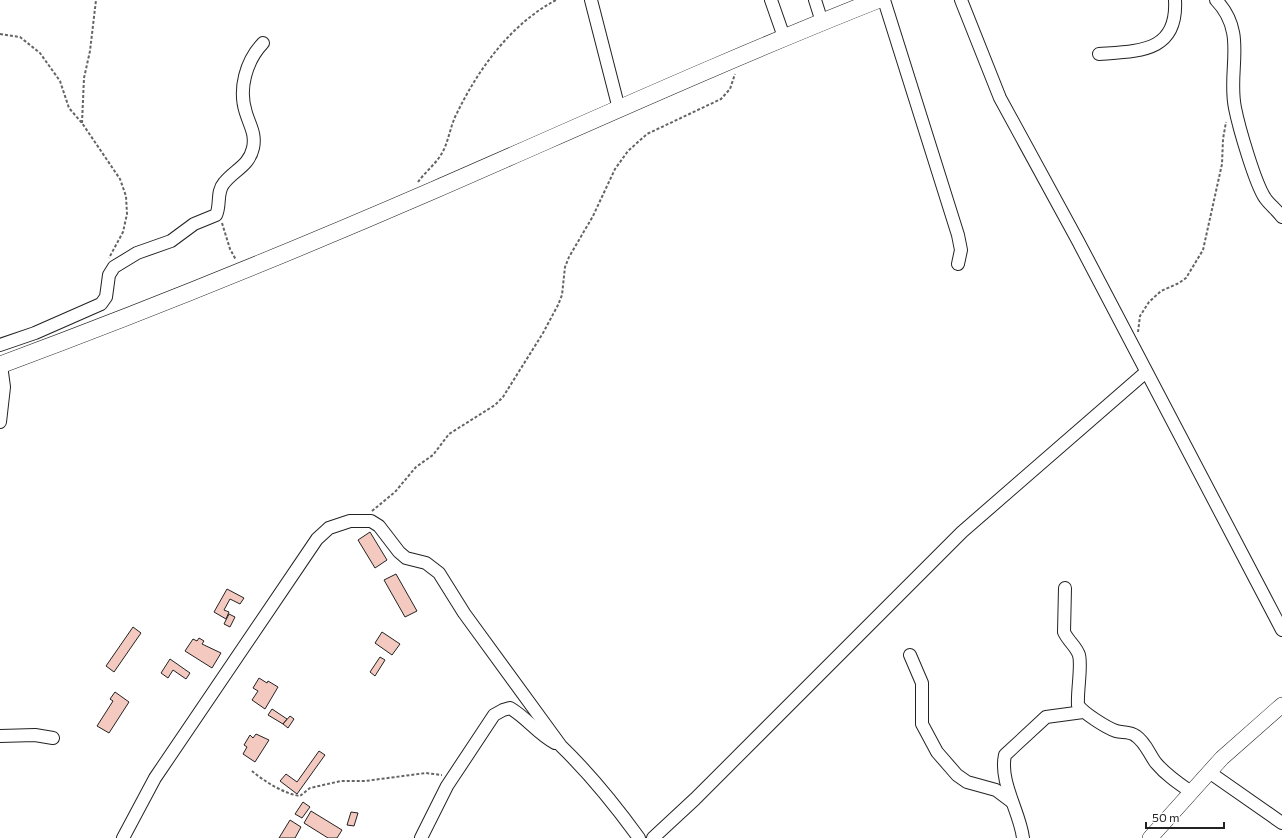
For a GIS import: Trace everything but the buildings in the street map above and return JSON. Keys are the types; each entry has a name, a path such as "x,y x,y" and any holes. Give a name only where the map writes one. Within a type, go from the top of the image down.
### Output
{"highway":[{"path":"0,365 242,269 431,191 737,56 877,0"}],"main road":[{"path":"1150,838 1210,772 1242,740 1282,705"}],"street":[{"path":"591,0 619,109"},
{"path":"771,0 784,37"},
{"path":"815,0 822,22"},
{"path":"884,0 958,235 961,250 958,264"},
{"path":"961,0 1000,98 1134,348 1282,630"},
{"path":"1099,54 1128,53 1157,44 1172,28 1175,19 1175,0"},
{"path":"1216,0 1230,18 1235,61 1233,93 1235,108 1244,139 1260,188 1266,199 1282,217"},
{"path":"0,345 35,333 101,304 108,292 109,275 111,269 137,253 171,240 194,224 214,216 217,213 219,193 223,183 246,163 251,154 254,134 246,113 243,94 248,66 263,43"},
{"path":"0,365 4,387 0,422"},
{"path":"653,838 962,532 1146,372"},
{"path":"123,838 155,778 318,539 329,528 350,521 363,520 375,523 399,552 406,558 426,563 439,573 464,613 561,746 581,765 604,792 639,838"},
{"path":"1065,588 1064,632 1066,638 1076,647 1080,657 1077,695 1078,706 1082,712 1116,731 1134,734 1140,739 1155,762 1168,776 1191,792"},
{"path":"910,655 922,683 922,724 937,752 957,776 967,782 996,790 1012,802"},
{"path":"421,838 453,776 494,715 510,708 520,714 542,735 561,746"},
{"path":"1023,838 1019,820 1012,802 1004,763 1005,755 1046,717 1082,712"},
{"path":"0,736 35,735 53,738"},
{"path":"1210,772 1282,823"}],"path":[{"path":"82,123 84,78 90,52 96,0"},
{"path":"416,185 441,155 456,115 486,62 525,21 542,7 556,0"},
{"path":"0,34 20,37 40,53 60,81 68,108 82,123 120,179 128,202 125,226 109,255 109,275"},
{"path":"363,520 395,492 416,467 433,455 449,434 495,405 503,398 558,306 562,294 565,267 569,257 593,216 615,169 628,151 647,134 721,100 726,95 734,78 737,56"},
{"path":"1134,348 1140,316 1149,302 1161,291 1179,283 1186,278 1204,250 1222,164 1223,139 1227,117"},
{"path":"217,213 223,224 232,254 242,269"},
{"path":"252,772 277,788 293,795 300,796 310,788 341,781 365,781 426,773 453,776"}]}
